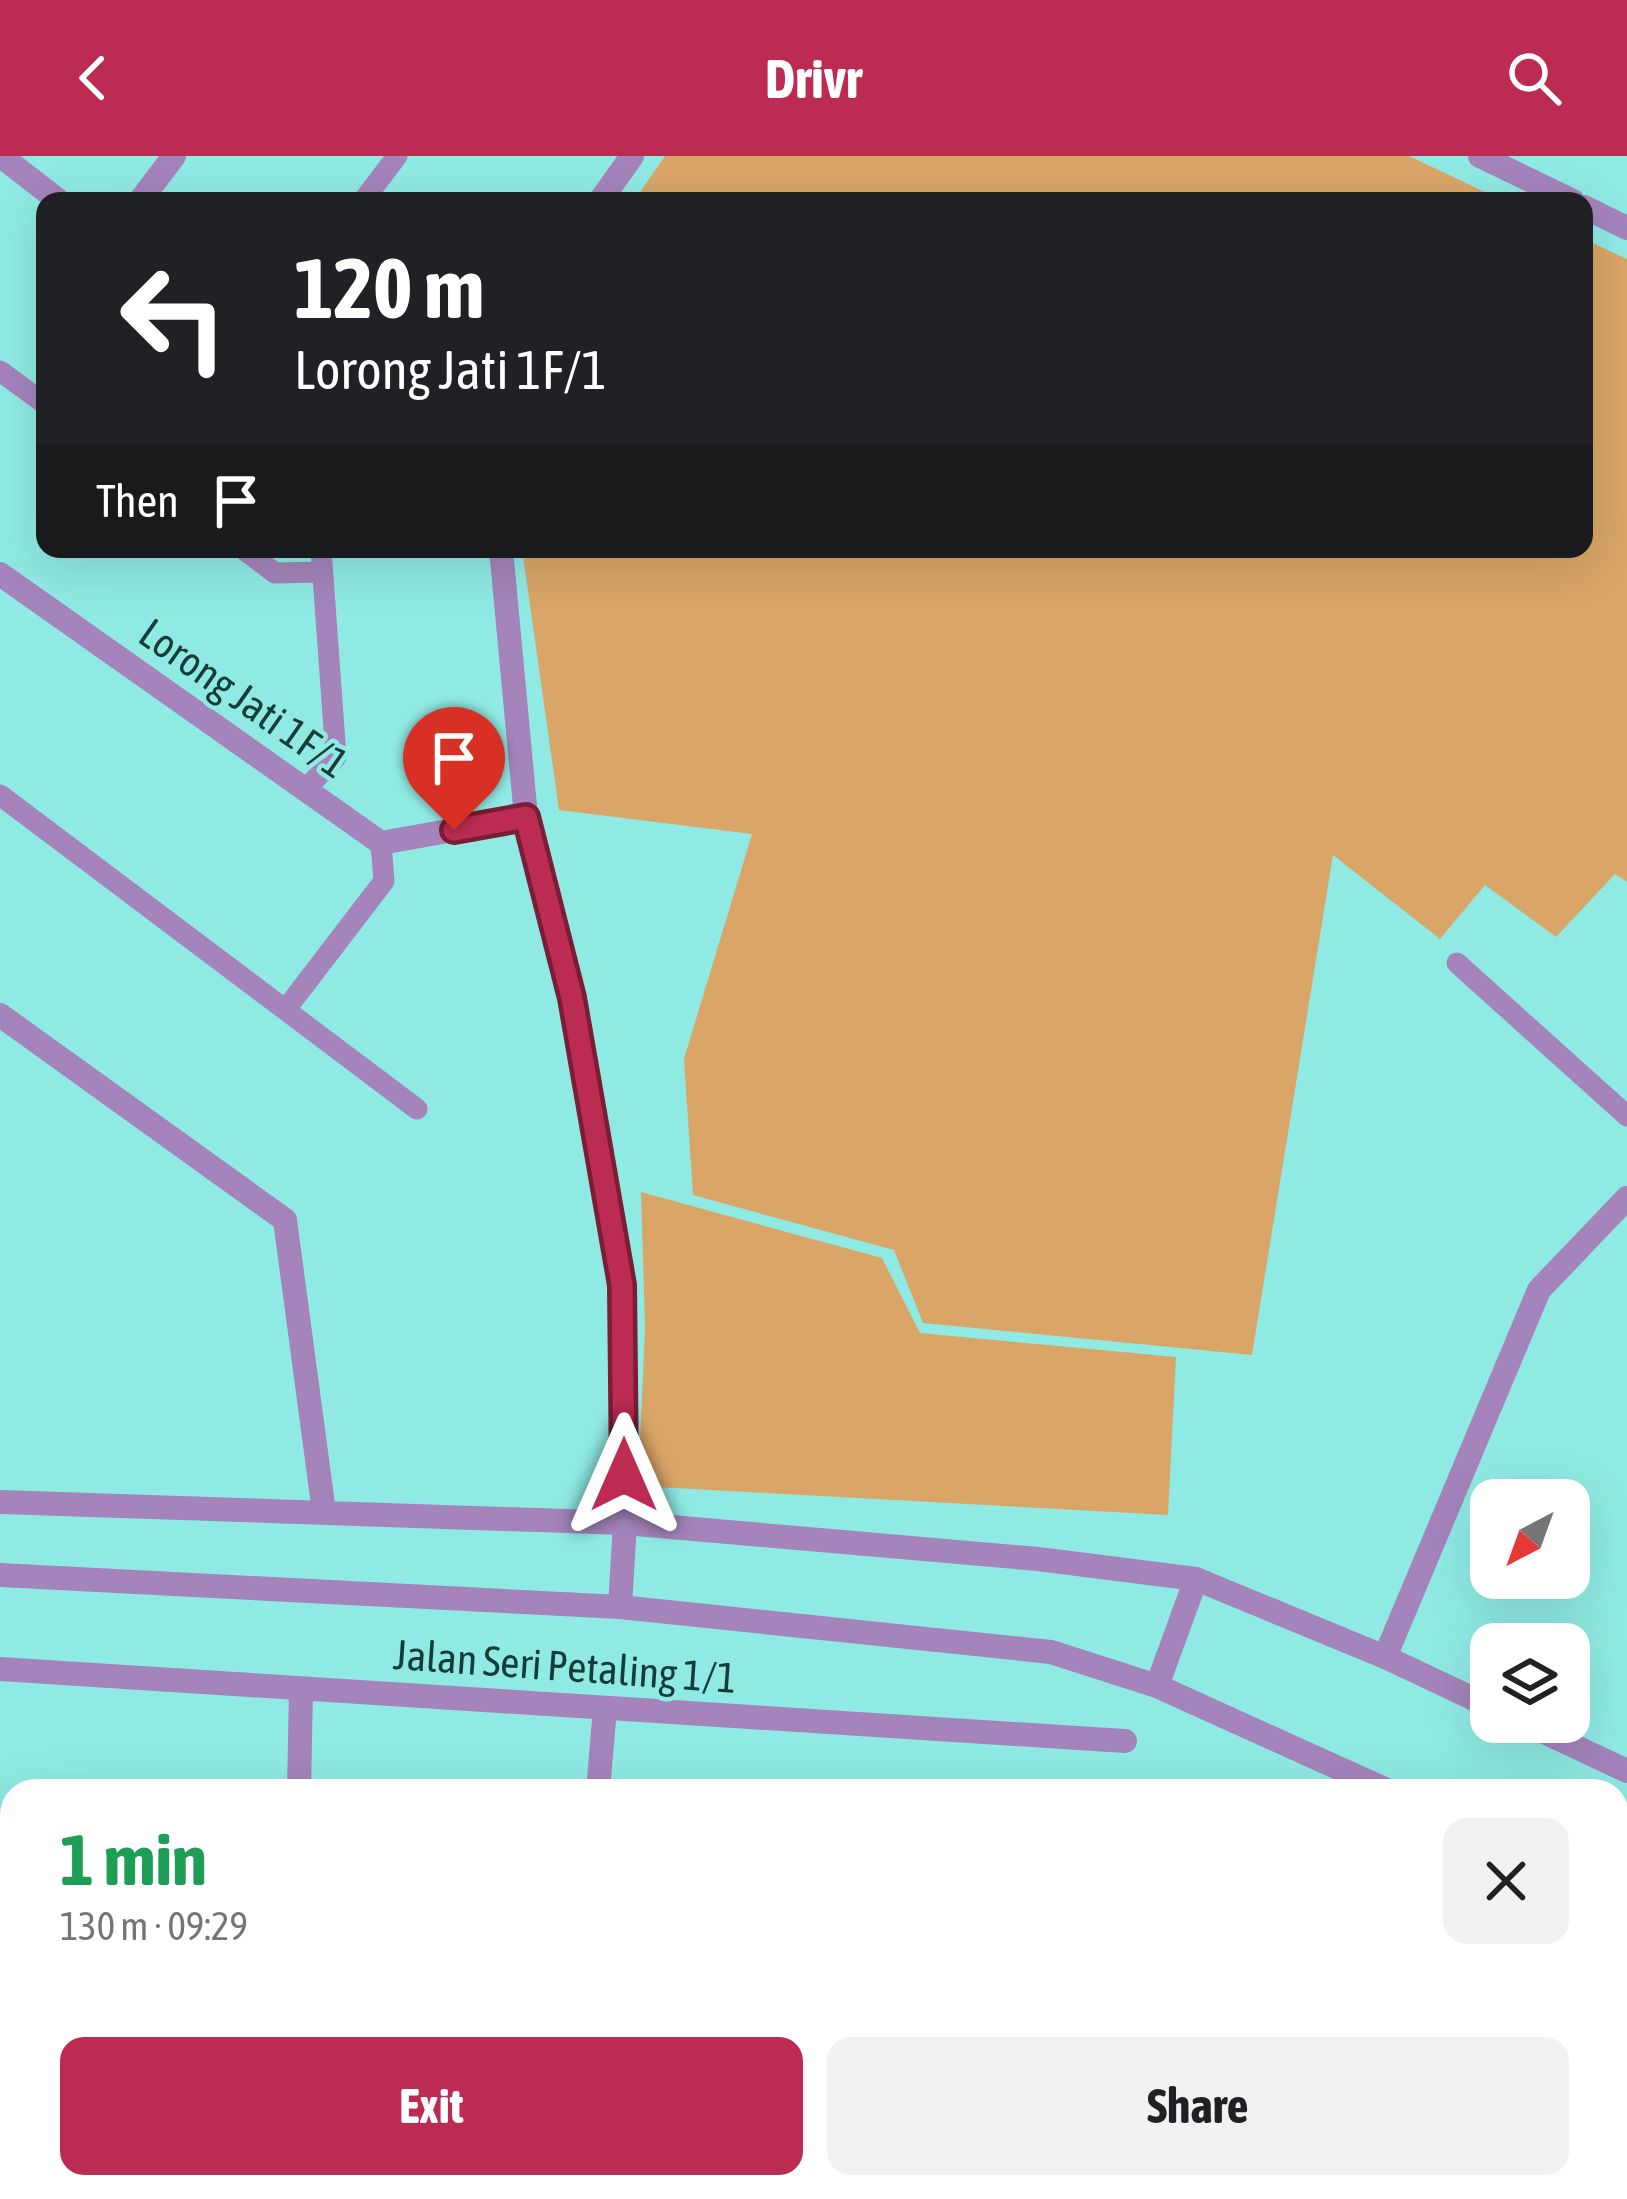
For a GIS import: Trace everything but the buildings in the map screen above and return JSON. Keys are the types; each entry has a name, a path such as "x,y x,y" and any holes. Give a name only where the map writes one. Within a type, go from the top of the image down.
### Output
{"street":[{"path":"2,156 48,192"},
{"path":"147,192 174,156"},
{"path":"606,192 632,156"},
{"path":"1480,156 1554,192"},
{"path":"1593,211 1627,228"},
{"path":"502,558 526,817 572,998 622,1285 625,1523 620,1607"},
{"name":"Lorong Jati 1F/1","path":"0,574 381,843"},
{"path":"381,843 526,817"},
{"path":"0,1015 285,1220 324,1512"},
{"path":"1385,1657 1539,1290 1627,1198"},
{"path":"0,1502 625,1523 1038,1559 1196,1579 1470,1697"},
{"path":"0,1575 620,1607 1051,1652 1157,1687 1362,1779"},
{"path":"1157,1687 1196,1579"},
{"name":"Jalan Seri Petaling 1/1","path":"0,1669 1125,1742"},
{"path":"299,1779 301,1689"},
{"path":"599,1779 604,1708"},
{"path":"1568,1743 1627,1771"}],"lane":[{"path":"370,192 397,156"},
{"path":"0,371 36,397"},
{"path":"255,558 275,573 322,561 336,757 305,790"},
{"path":"0,796 417,1108"},
{"path":"286,1009 384,881 381,843"},
{"path":"1457,964 1627,1116"}],"shaded area":[{"path":"665,156 1409,156 1485,192 640,192"},
{"path":"1593,243 1627,259 1627,882 1615,874 1556,937 1485,885 1440,939 1333,855 1252,1355 923,1323 894,1250 693,1195 684,1059 752,834 559,810 523,558 1593,558"},
{"path":"641,1192 882,1258 920,1333 1176,1357 1168,1515 638,1486 645,1328"}],"route":[{"path":"454,830 526,817 572,998 622,1285 624,1475"}]}
